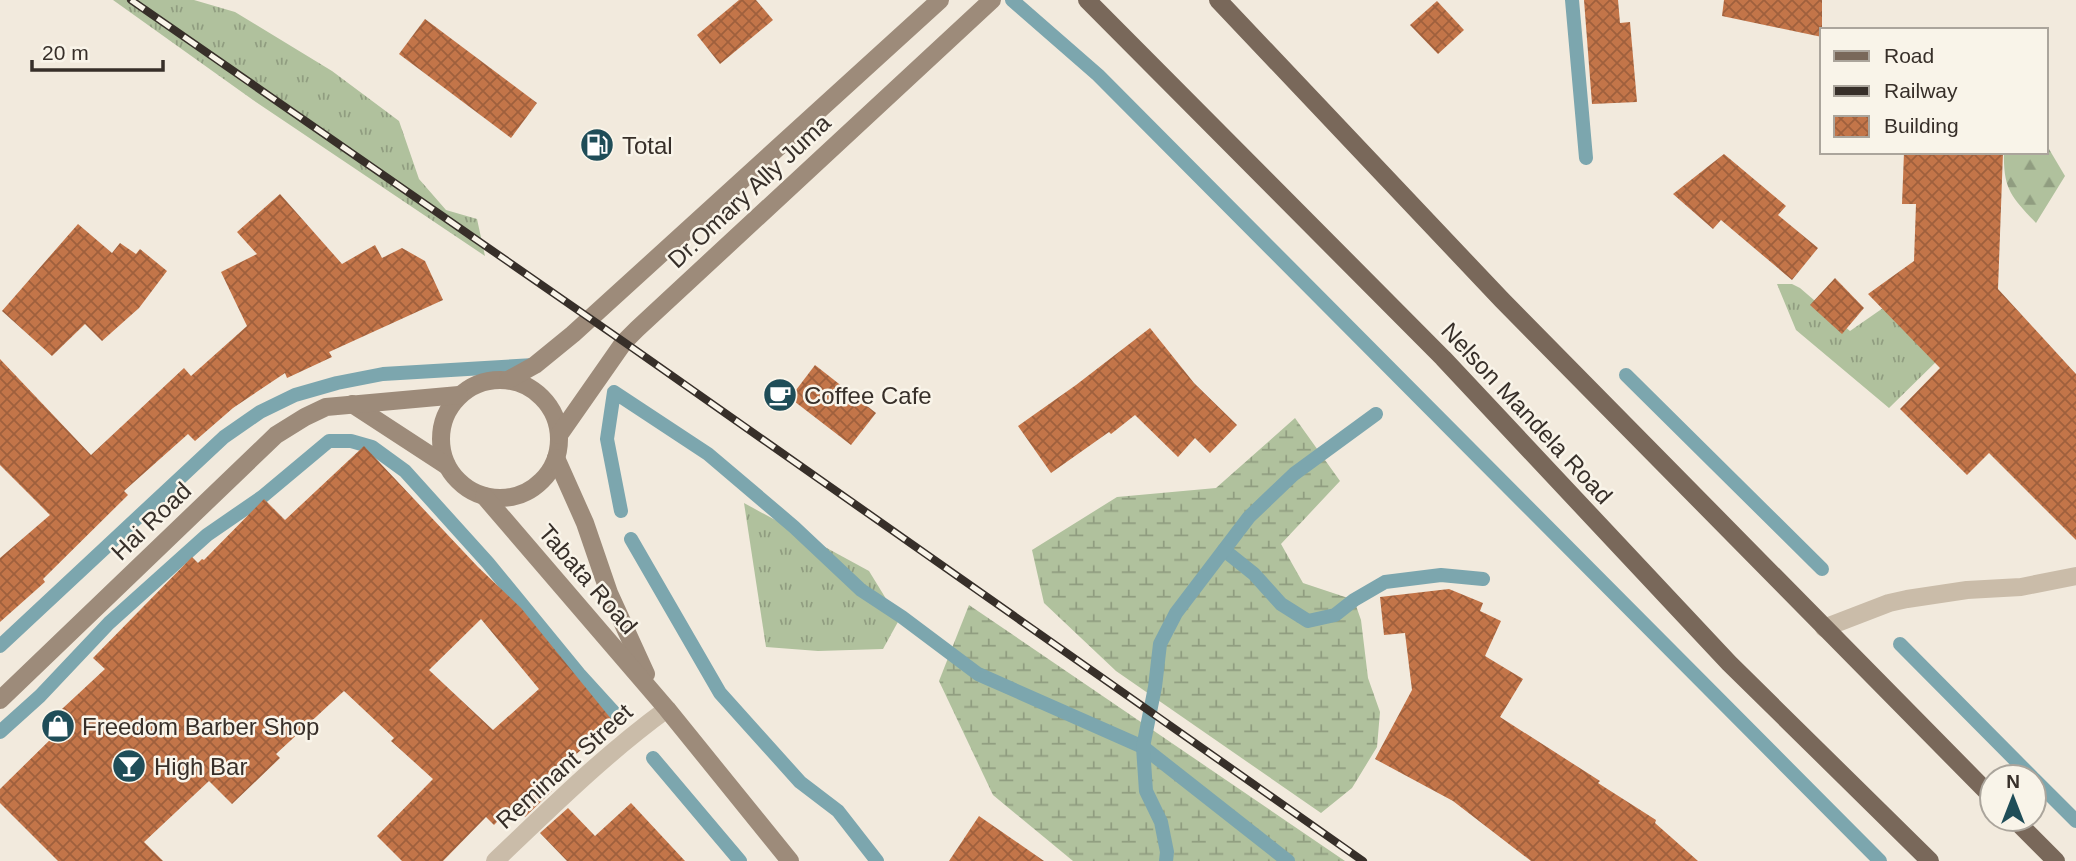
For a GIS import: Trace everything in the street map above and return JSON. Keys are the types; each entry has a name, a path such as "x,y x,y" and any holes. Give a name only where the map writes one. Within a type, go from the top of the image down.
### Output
{"main road":[{"name":"Dr.Omary Ally Juma","path":"508,380 535,365 573,334 940,0"},
{"name":"Dr.Omary Ally Juma","path":"559,435 624,342 992,0"},
{"name":"Nelson Mandela Road","path":"1087,0 1443,358 1729,663 1930,861"},
{"path":"1218,0 1502,300 1978,783"},
{"path":"352,404 447,466 463,484 484,496 502,498 528,491 548,474 556,458 559,435 557,422 543,398 533,390 508,380 482,382 459,395 448,411 441,429 441,448 447,466"},
{"name":"Hai Road","path":"0,700 276,436 304,416 326,407 459,395"},
{"name":"Tabata Road","path":"556,458 585,523 609,593 654,693"},
{"name":"Tabata Road","path":"484,496 654,693 790,861"},
{"path":"2028,833 2056,861"}],"street":[{"path":"1824,628 1889,603 1907,599 1967,590 2021,587 2076,576"},
{"name":"Reminant Street","path":"495,861 632,734 667,709"}],"green space":[{"path":"113,0 194,0 235,12 332,71 399,121 419,179 446,210 477,219 485,256 253,100"},
{"path":"2048,147 2065,176 2036,223 2011,192 2004,154 2048,154"},
{"path":"1777,284 1792,284 1800,288 1850,331 1896,299 1943,355 1889,408 1796,330"},
{"path":"1295,418 1340,481 1281,544 1303,583 1354,600 1361,620 1368,678 1380,712 1377,747 1352,788 1321,813 1116,671 1044,603 1032,550 1117,497 1216,488"},
{"path":"744,503 869,571 899,620 883,649 818,651 766,647"},
{"path":"969,605 1345,861 1073,861 993,795 939,681"}],"building":[{"path":"739,0 756,0 773,20 720,64 697,35"},
{"path":"1584,0 1618,0 1620,23 1630,22 1637,102 1592,104"},
{"path":"1724,0 1822,0 1820,37 1722,16"},
{"path":"1437,1 1464,30 1438,54 1410,25"},
{"path":"425,19 537,103 511,138 399,54"},
{"path":"1724,154 1786,206 1778,215 1818,248 1792,280 1721,220 1713,229 1673,194"},
{"path":"1904,154 2003,154 1998,289 2076,374 2076,540 1989,453 1967,475 1900,409 1940,368 1868,294 1914,261 1916,204 1902,204"},
{"path":"280,194 342,264 375,245 382,258 402,248 425,261 443,300 329,352 332,357 287,378 285,373 233,408 195,441 188,434 124,491 128,495 43,579 45,582 0,622 0,558 50,515 0,465 0,359 91,455 184,368 191,376 247,326 221,272 257,254 237,232"},
{"path":"78,224 112,253 120,243 136,254 140,249 167,271 139,308 102,341 85,324 52,356 2,311"},
{"path":"1835,278 1864,308 1842,334 1810,305"},
{"path":"1150,328 1194,383 1237,425 1210,453 1195,438 1178,457 1135,415 1051,473 1018,426"},
{"path":"815,365 876,413 851,445 790,398"},
{"path":"364,446 478,567 521,608 612,720 579,747 581,750 543,783 552,791 525,817 513,805 494,825 486,817 443,861 402,861 377,836 433,779 391,741 394,738 344,691 276,754 280,758 232,804 209,781 144,842 163,861 58,861 0,803 0,789 58,732 48,722 105,669 93,658 192,557 198,563 204,560 264,499 285,520","holes":["481,619 539,689 493,730 429,670"]},
{"path":"1449,589 1483,603 1480,611 1501,621 1485,656 1523,679 1500,717 1656,820 1655,823 1698,861 1531,861 1453,801 1375,759 1412,690 1405,633 1384,635 1380,597"},
{"path":"631,803 685,861 567,861 540,833 568,808 595,836"},
{"path":"979,816 1044,861 949,861"}],"waterway":[{"path":"1012,0 1098,75 1880,861"},
{"path":"1572,0 1586,158"},
{"path":"0,646 224,437 260,412 295,395 383,374 534,365"},
{"path":"1626,375 1822,569"},
{"path":"621,511 607,439 614,392 708,454 794,527 861,590 978,674 1143,747 1288,861"},
{"path":"1166,861 1167,852 1161,822 1146,791 1143,747 1160,644 1176,613 1249,517 1294,474 1376,414"},
{"path":"0,732 40,696 109,623 207,535 262,497 329,441 351,441 372,447 405,471 488,563 579,674 619,718"},
{"path":"631,539 720,693 800,782 838,811 877,861"},
{"path":"1224,550 1254,574 1281,604 1308,621 1335,615 1385,582 1441,575 1483,579"},
{"path":"1900,644 2018,763"},
{"path":"653,758 740,861"},
{"path":"2048,793 2076,821"}],"railway":[{"path":"131,0 1363,861"}],"place":[{"name":"Total","path":"597,145"},
{"name":"Coffee Cafe","path":"780,395"},
{"name":"Freedom Barber Shop","path":"58,726"},
{"name":"High Bar","path":"129,766"}]}
